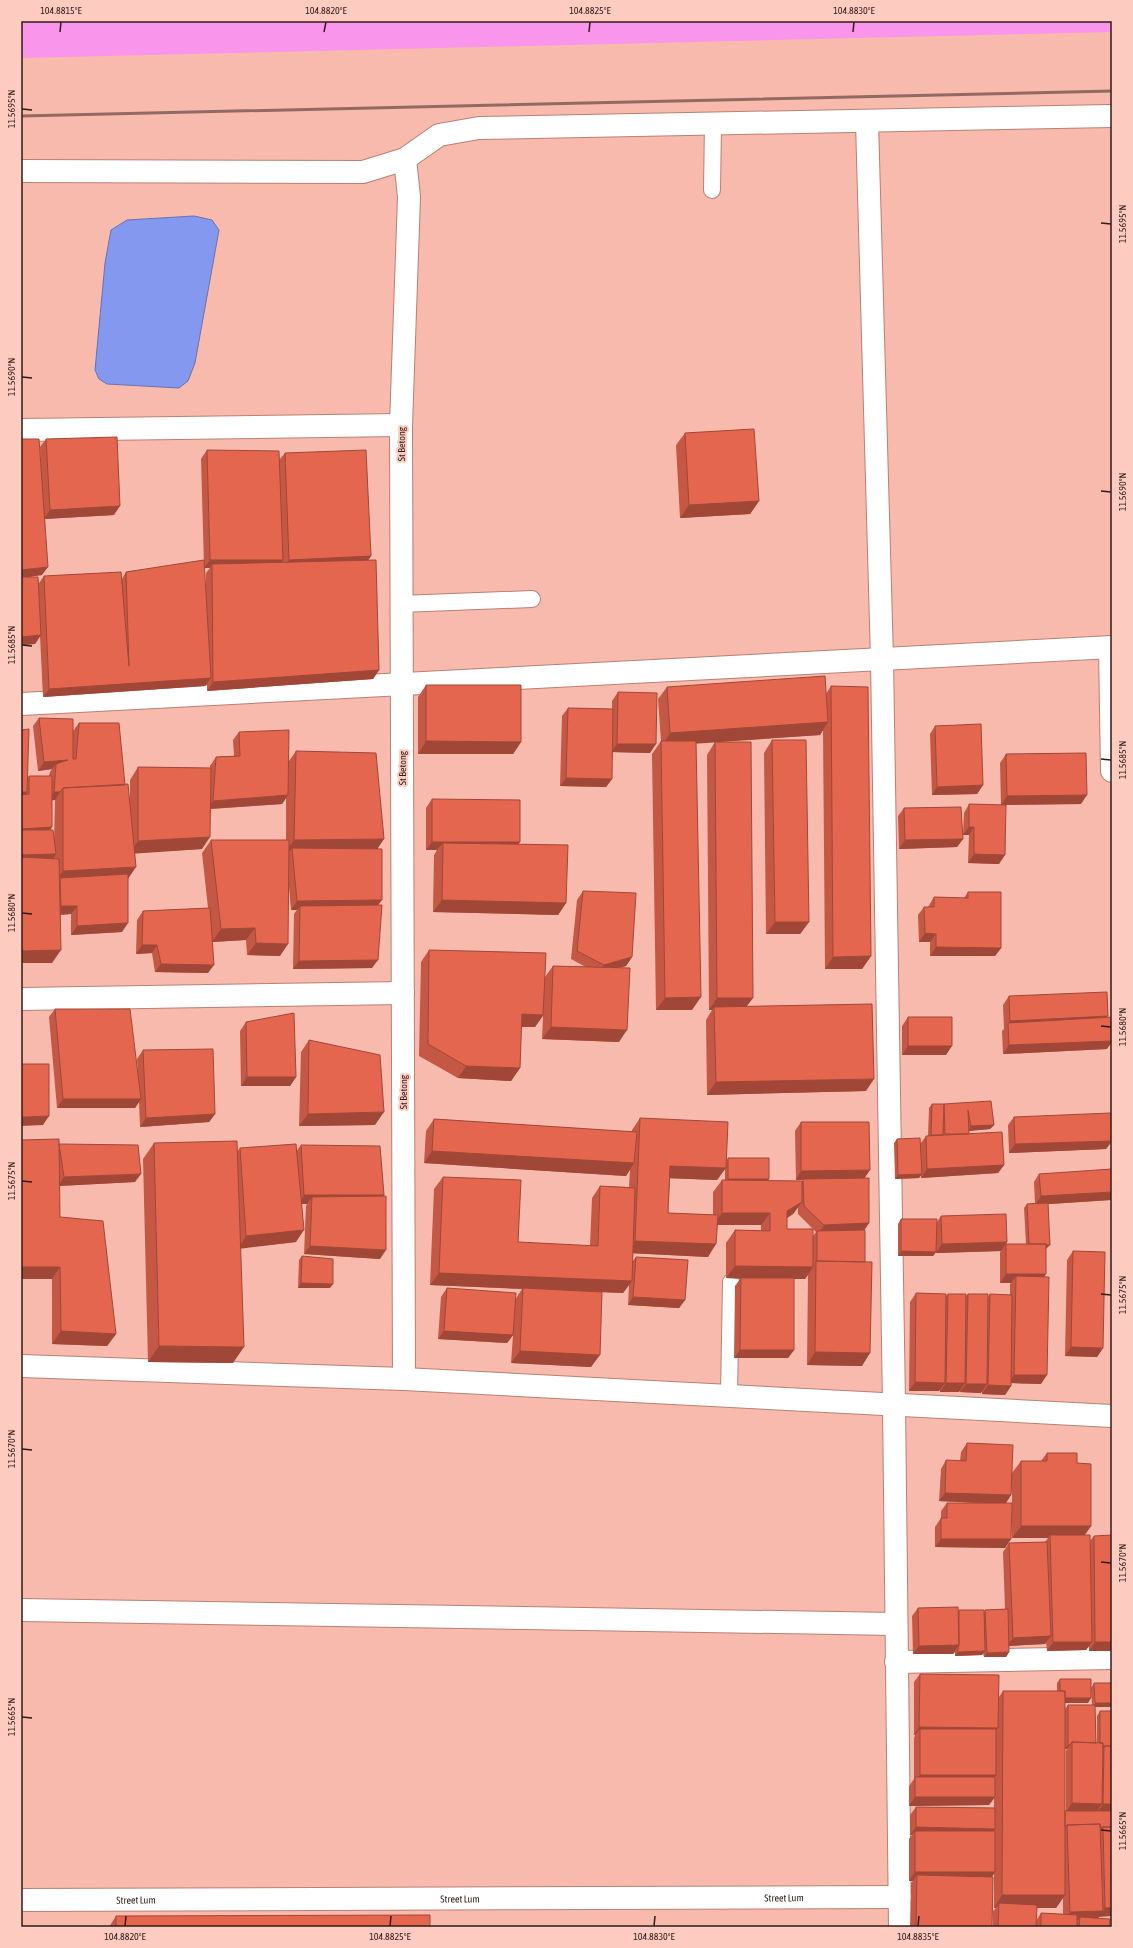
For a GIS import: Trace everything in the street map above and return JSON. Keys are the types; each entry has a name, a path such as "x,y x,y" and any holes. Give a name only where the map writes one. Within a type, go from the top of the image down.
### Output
{"street":[{"path":"21,171 363,172 405,159 439,135 479,128 867,122 1112,116"},
{"path":"867,122 882,660 894,1404 900,1927"},
{"name":"St Betong","path":"404,1378 401,425 409,197 405,159"},
{"path":"21,430 401,425"},
{"path":"21,704 1111,647 1112,771"},
{"path":"21,999 403,993"},
{"path":"21,1366 404,1378 1112,1416"},
{"path":"21,1610 896,1624"},
{"path":"896,1662 1112,1658"},
{"name":"Street Lum","path":"21,1900 900,1897"}],"lane":[{"path":"712,190 713,124"},
{"path":"401,604 532,599"},
{"path":"730,1396 731,1282"}],"shaded area":[{"path":"21,21 1112,21 1112,32 21,58"}],"water":[{"path":"194,216 212,220 219,230 195,363 188,381 179,388 107,384 99,379 95,370 105,263 111,230 127,220"}],"building":[{"path":"754,429 759,501 689,505 685,433"},
{"path":"117,437 120,506 50,510 46,439"},
{"path":"21,439 39,439 48,567 21,570"},
{"path":"207,450 279,451 283,560 210,560"},
{"path":"366,450 371,556 289,560 285,453"},
{"path":"204,560 211,678 49,689 44,576 121,572 129,666 126,572"},
{"path":"376,560 379,670 213,682 212,564"},
{"path":"21,577 38,577 41,635 21,637"},
{"path":"825,676 828,722 670,733 667,687"},
{"path":"426,685 521,685 521,742 426,741"},
{"path":"831,686 868,687 871,956 833,957"},
{"path":"618,692 657,693 656,744 617,744"},
{"path":"568,708 613,709 612,779 566,778"},
{"path":"39,718 73,719 73,759 76,759 79,723 119,723 125,785 63,788 60,792 54,792 56,764 68,760 44,762"},
{"path":"981,724 983,785 937,787 935,726"},
{"path":"29,729 27,792 21,792 21,730"},
{"path":"289,730 288,795 213,801 216,757 240,756 239,732"},
{"path":"772,740 806,740 809,922 775,922"},
{"path":"661,741 696,741 701,997 665,998"},
{"path":"715,742 751,742 753,998 717,998"},
{"path":"296,751 376,753 384,839 294,840"},
{"path":"1086,753 1087,795 1007,796 1006,754"},
{"path":"138,767 211,768 210,837 138,841"},
{"path":"29,776 52,776 52,827 21,829 21,795 29,794"},
{"path":"128,784 136,867 63,871 63,788"},
{"path":"432,799 520,800 520,842 432,842"},
{"path":"969,804 1006,805 1005,855 974,854 974,827 969,827"},
{"path":"961,807 963,839 905,840 904,808"},
{"path":"21,830 53,830 56,854 21,855"},
{"path":"211,840 289,840 288,944 256,943 255,928 221,929"},
{"path":"443,843 568,845 566,903 442,900"},
{"path":"292,848 382,849 382,900 297,901"},
{"path":"21,857 59,859 61,950 21,951"},
{"path":"128,874 128,923 77,926 77,906 61,906 60,878"},
{"path":"583,891 636,893 632,957 604,965 577,951"},
{"path":"968,892 1001,892 1001,948 936,947 936,934 925,933 924,907 934,907 934,897 968,898"},
{"path":"382,905 378,960 299,961 300,906"},
{"path":"210,908 214,965 161,964 157,945 142,945 143,911"},
{"path":"429,950 546,953 543,1015 522,1014 520,1068 466,1066 428,1044"},
{"path":"553,966 630,968 627,1030 551,1027"},
{"path":"1107,992 1108,1016 1010,1021 1009,996"},
{"path":"872,1004 874,1079 716,1082 714,1007"},
{"path":"55,1009 130,1009 141,1099 63,1099"},
{"path":"294,1013 296,1077 247,1077 246,1022"},
{"path":"908,1017 952,1017 952,1046 908,1046"},
{"path":"1112,1017 1112,1041 1009,1045 1008,1023"},
{"path":"309,1040 380,1055 384,1112 308,1114"},
{"path":"213,1049 215,1114 146,1118 143,1050"},
{"path":"21,1064 49,1064 49,1116 21,1117"},
{"path":"991,1101 994,1125 971,1126 968,1110 969,1134 945,1134 944,1104"},
{"path":"932,1104 944,1104 943,1135 931,1135"},
{"path":"1111,1113 1112,1141 1015,1144 1014,1117"},
{"path":"640,1118 728,1122 726,1168 670,1166 668,1213 718,1215 716,1244 635,1241"},
{"path":"434,1119 637,1132 634,1163 432,1151"},
{"path":"801,1122 869,1122 870,1170 801,1171"},
{"path":"1002,1132 1004,1165 927,1169 926,1136"},
{"path":"920,1138 922,1174 898,1175 897,1139"},
{"path":"59,1139 60,1217 103,1221 116,1334 61,1331 60,1267 21,1267 21,1140"},
{"path":"237,1141 244,1347 159,1346 154,1143"},
{"path":"59,1144 138,1145 141,1174 64,1177"},
{"path":"296,1144 304,1230 246,1236 240,1148"},
{"path":"301,1145 380,1146 384,1195 304,1195"},
{"path":"728,1158 769,1158 769,1179 728,1179"},
{"path":"1112,1169 1112,1192 1041,1196 1039,1174"},
{"path":"443,1177 521,1180 518,1242 598,1246 600,1186 635,1188 632,1281 439,1273"},
{"path":"869,1178 869,1223 824,1225 804,1206 803,1179"},
{"path":"722,1180 802,1181 802,1202 787,1211 787,1229 813,1229 813,1267 735,1266 735,1230 770,1231 770,1213 722,1213"},
{"path":"386,1196 386,1250 310,1246 312,1197"},
{"path":"1048,1203 1050,1245 1029,1244 1027,1204"},
{"path":"1006,1214 1007,1242 942,1244 941,1216"},
{"path":"901,1219 937,1219 936,1252 901,1251"},
{"path":"865,1230 865,1262 817,1261 817,1231"},
{"path":"1006,1244 1046,1244 1046,1274 1006,1274"},
{"path":"1073,1251 1105,1252 1103,1348 1071,1347"},
{"path":"302,1256 333,1259 333,1284 301,1283"},
{"path":"636,1257 688,1260 685,1300 633,1297"},
{"path":"816,1261 872,1262 870,1353 815,1352"},
{"path":"1016,1276 1049,1277 1047,1375 1014,1375"},
{"path":"741,1278 794,1278 794,1350 740,1350"},
{"path":"447,1288 516,1293 513,1335 444,1331"},
{"path":"523,1288 602,1292 600,1355 520,1351"},
{"path":"916,1293 946,1294 945,1383 915,1382"},
{"path":"948,1294 966,1294 965,1383 946,1383"},
{"path":"968,1294 988,1294 987,1384 966,1384"},
{"path":"990,1294 1012,1295 1011,1386 988,1385"},
{"path":"967,1443 1013,1445 1011,1495 945,1493 946,1460 966,1461"},
{"path":"1047,1453 1077,1453 1077,1463 1091,1464 1091,1526 1021,1526 1021,1461 1047,1461"},
{"path":"947,1503 1012,1503 1011,1539 941,1539 941,1518 947,1518"},
{"path":"1050,1535 1090,1535 1092,1642 1053,1642"},
{"path":"1112,1535 1112,1642 1095,1642 1094,1536"},
{"path":"1047,1542 1051,1636 1013,1638 1009,1543"},
{"path":"958,1607 959,1645 919,1646 918,1608"},
{"path":"1008,1609 1009,1652 987,1653 985,1610"},
{"path":"959,1610 984,1610 985,1651 958,1652"},
{"path":"920,1674 999,1675 998,1728 919,1727"},
{"path":"1060,1679 1091,1679 1091,1698 1065,1698 1065,1691 1060,1691"},
{"path":"1094,1683 1112,1683 1112,1703 1095,1703"},
{"path":"1003,1691 1065,1691 1065,1895 1002,1895"},
{"path":"1068,1705 1095,1705 1096,1743 1072,1742 1068,1745"},
{"path":"1100,1711 1112,1711 1112,1746 1104,1746 1104,1748 1103,1743 1100,1743"},
{"path":"920,1729 996,1729 996,1775 920,1775"},
{"path":"1072,1742 1103,1743 1102,1804 1072,1803"},
{"path":"1104,1746 1112,1746 1112,1804 1103,1804"},
{"path":"915,1777 995,1777 995,1797 915,1797"},
{"path":"916,1807 995,1808 995,1829 916,1827"},
{"path":"1065,1811 1112,1811 1112,1827 1100,1827 1100,1824 1067,1825 1065,1827"},
{"path":"1100,1824 1103,1911 1070,1912 1067,1825"},
{"path":"1103,1827 1112,1827 1112,1908 1105,1908"},
{"path":"915,1831 995,1831 995,1872 915,1872"},
{"path":"917,1875 993,1877 992,1927 916,1927"},
{"path":"999,1903 1037,1905 1036,1927 998,1927"},
{"path":"1041,1913 1077,1915 1077,1927 1041,1927"},
{"path":"430,1915 430,1927 116,1927 116,1916"},
{"path":"1080,1917 1110,1919 1109,1927 1079,1927"}],"railway":[{"path":"21,116 1112,91"}]}
